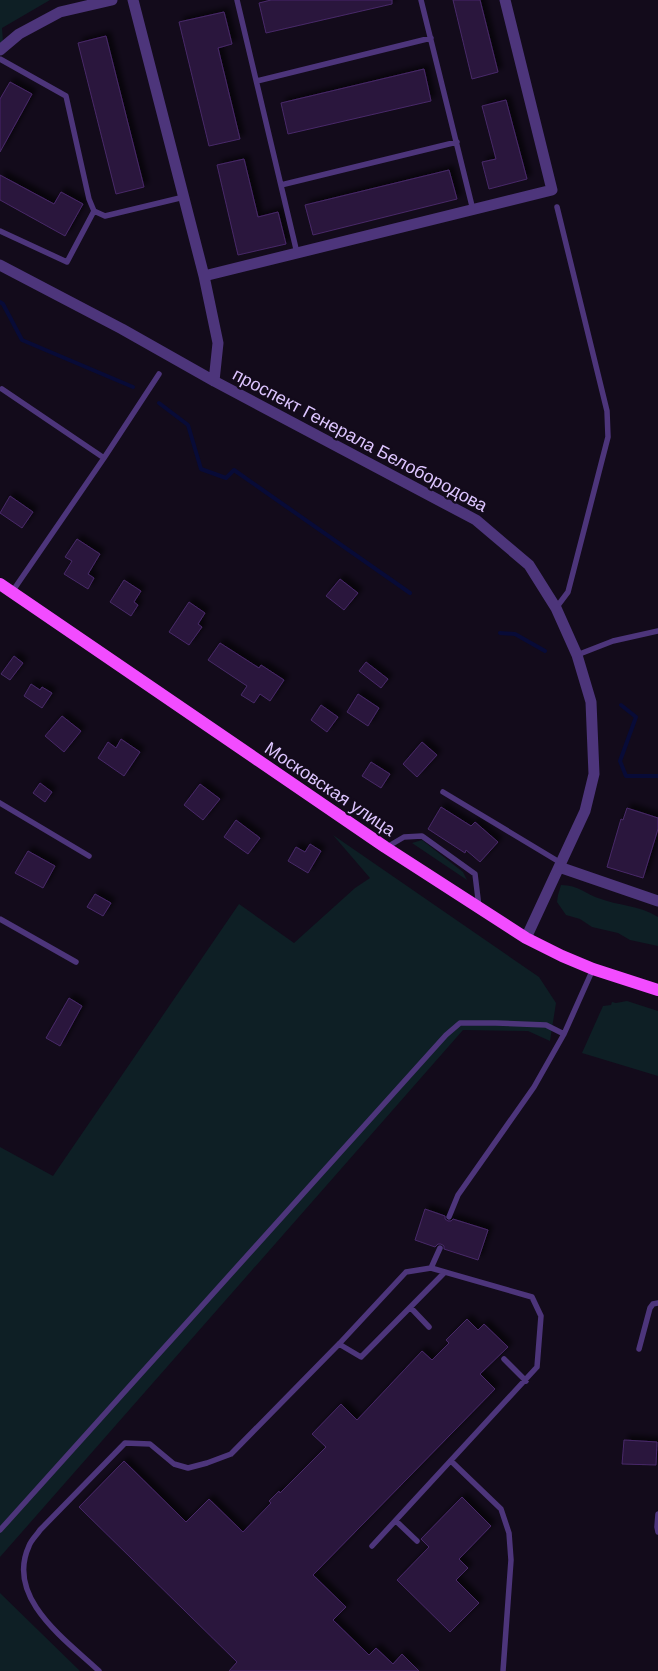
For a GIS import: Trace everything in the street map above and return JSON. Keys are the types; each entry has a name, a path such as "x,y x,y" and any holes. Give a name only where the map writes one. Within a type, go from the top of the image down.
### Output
{"main road":[{"name":"Московская улица","path":"0,584 385,847 526,938 562,956 658,990"}],"street":[{"path":"0,50 20,34 60,12 112,0"},
{"path":"133,0 204,276 218,343 214,381"},
{"path":"204,276 552,190 505,0"},
{"name":"проспект Генерала Белобородова","path":"0,265 476,520 530,565 556,608 577,655 591,702 594,774 585,811 526,938"},
{"path":"560,865 658,901"}],"lane":[{"path":"237,0 297,253"},
{"path":"422,0 473,210"},
{"path":"257,81 431,38"},
{"path":"0,59 66,96 89,199 94,211 105,216 184,197"},
{"path":"281,185 457,142"},
{"path":"556,608 568,592 608,437 606,411 557,208"},
{"path":"0,231 67,262 94,211"},
{"path":"12,592 159,374"},
{"path":"2,389 104,458"},
{"path":"577,655 613,640 658,631"},
{"path":"443,792 560,865"},
{"path":"0,803 89,856"},
{"path":"385,847 404,837 422,836 475,874 480,909"},
{"path":"0,918 76,962"},
{"path":"449,1217 458,1195 534,1087 564,1034 593,968"},
{"path":"0,1530 446,1035 460,1023 496,1022 546,1025 564,1034"},
{"path":"431,1268 440,1248"},
{"path":"99,1671 38,1613 26,1588 23,1569 29,1546 40,1530 125,1443 150,1444 174,1464 188,1468 231,1454 339,1344 406,1272 431,1268 532,1297 541,1316 537,1367 372,1546"},
{"path":"339,1344 361,1358 444,1273"},
{"path":"639,1350 650,1308 653,1304 658,1303"},
{"path":"411,1308 429,1327"},
{"path":"504,1359 526,1381"},
{"path":"451,1461 501,1509 509,1534 511,1560 503,1671"},
{"path":"658,1514 658,1532"},
{"path":"396,1520 417,1541"}],"shaded area":[{"path":"0,0 50,0 2,28 3,42 0,44"},
{"path":"333,835 539,977 556,1003 550,1041 528,1031 463,1030 0,1557 0,1147 53,1176 239,904 294,943 355,888 370,878"},
{"path":"422,840 463,872 467,880 412,843"},
{"path":"561,885 577,888 598,898 643,910 658,917 658,946 630,940 618,933 592,927 580,919 566,915 557,902"},
{"path":"627,1001 658,1011 658,1076 582,1053 603,1006 611,1005 612,1002"},
{"path":"0,1593 80,1671 0,1671"}],"building":[{"path":"271,0 392,0 392,4 266,33 259,3"},
{"path":"453,0 480,0 498,72 472,79"},
{"path":"224,12 232,44 218,48 240,139 209,146 179,22"},
{"path":"106,36 144,187 116,194 78,43"},
{"path":"424,69 431,101 288,134 281,103"},
{"path":"10,82 32,94 0,152 0,99"},
{"path":"506,100 527,179 489,189 482,162 496,159 482,106"},
{"path":"244,159 258,217 278,212 286,244 238,255 217,165"},
{"path":"449,170 457,199 313,235 305,205"},
{"path":"0,175 54,204 61,192 83,204 65,236 0,200"},
{"path":"10,496 33,512 22,528 0,513"},
{"path":"77,539 100,554 88,574 94,578 88,589 64,574 72,561 65,557"},
{"path":"340,579 358,593 344,610 326,596"},
{"path":"124,580 141,591 134,602 138,605 131,616 110,602"},
{"path":"189,602 205,613 198,624 202,627 189,645 169,632"},
{"path":"220,643 259,668 261,665 284,680 270,701 260,694 254,703 241,695 247,686 208,660"},
{"path":"14,656 23,663 10,680 1,674"},
{"path":"366,662 388,679 381,688 359,671"},
{"path":"31,684 40,690 42,687 52,693 42,708 24,696"},
{"path":"358,694 379,708 368,726 347,712"},
{"path":"321,705 338,717 327,732 311,720"},
{"path":"62,716 81,731 64,752 45,736"},
{"path":"121,739 140,752 124,776 98,758 108,742 116,748"},
{"path":"422,742 437,755 417,777 403,764"},
{"path":"371,762 390,774 381,788 362,776"},
{"path":"40,783 52,792 45,802 33,793"},
{"path":"200,784 220,799 203,820 184,805"},
{"path":"441,807 471,826 475,822 498,842 480,862 466,850 465,853 428,829"},
{"path":"627,808 658,818 658,829 643,878 607,867 621,819 623,820"},
{"path":"236,820 260,838 248,854 224,837"},
{"path":"310,844 321,851 308,873 288,861 296,847 305,852"},
{"path":"28,851 55,866 43,888 15,873"},
{"path":"95,894 111,903 103,916 87,907"},
{"path":"69,998 82,1006 60,1046 46,1038"},
{"path":"425,1209 445,1216 445,1219 448,1221 453,1219 488,1230 478,1260 444,1249 444,1246 441,1244 435,1247 415,1240"},
{"path":"467,1319 478,1330 484,1324 508,1347 480,1374 495,1389 313,1575 346,1607 333,1620 369,1655 376,1648 393,1664 402,1654 419,1671 229,1671 237,1662 79,1507 124,1461 186,1522 209,1499 243,1532 271,1503 269,1501 279,1491 280,1493 326,1447 312,1434 341,1404 357,1420 422,1351 432,1360 449,1343 446,1340"},
{"path":"624,1440 657,1442 656,1465 622,1464"},
{"path":"462,1497 491,1526 459,1559 468,1568 456,1580 479,1603 450,1632 397,1580 429,1547 421,1539"}],"waterway":[{"path":"0,302 3,304 22,340 133,387"},
{"path":"159,403 188,425 201,469 226,478 234,470 410,593"},
{"path":"500,633 515,634 545,651"},
{"path":"621,705 636,717 620,761 626,776 658,776"}]}
